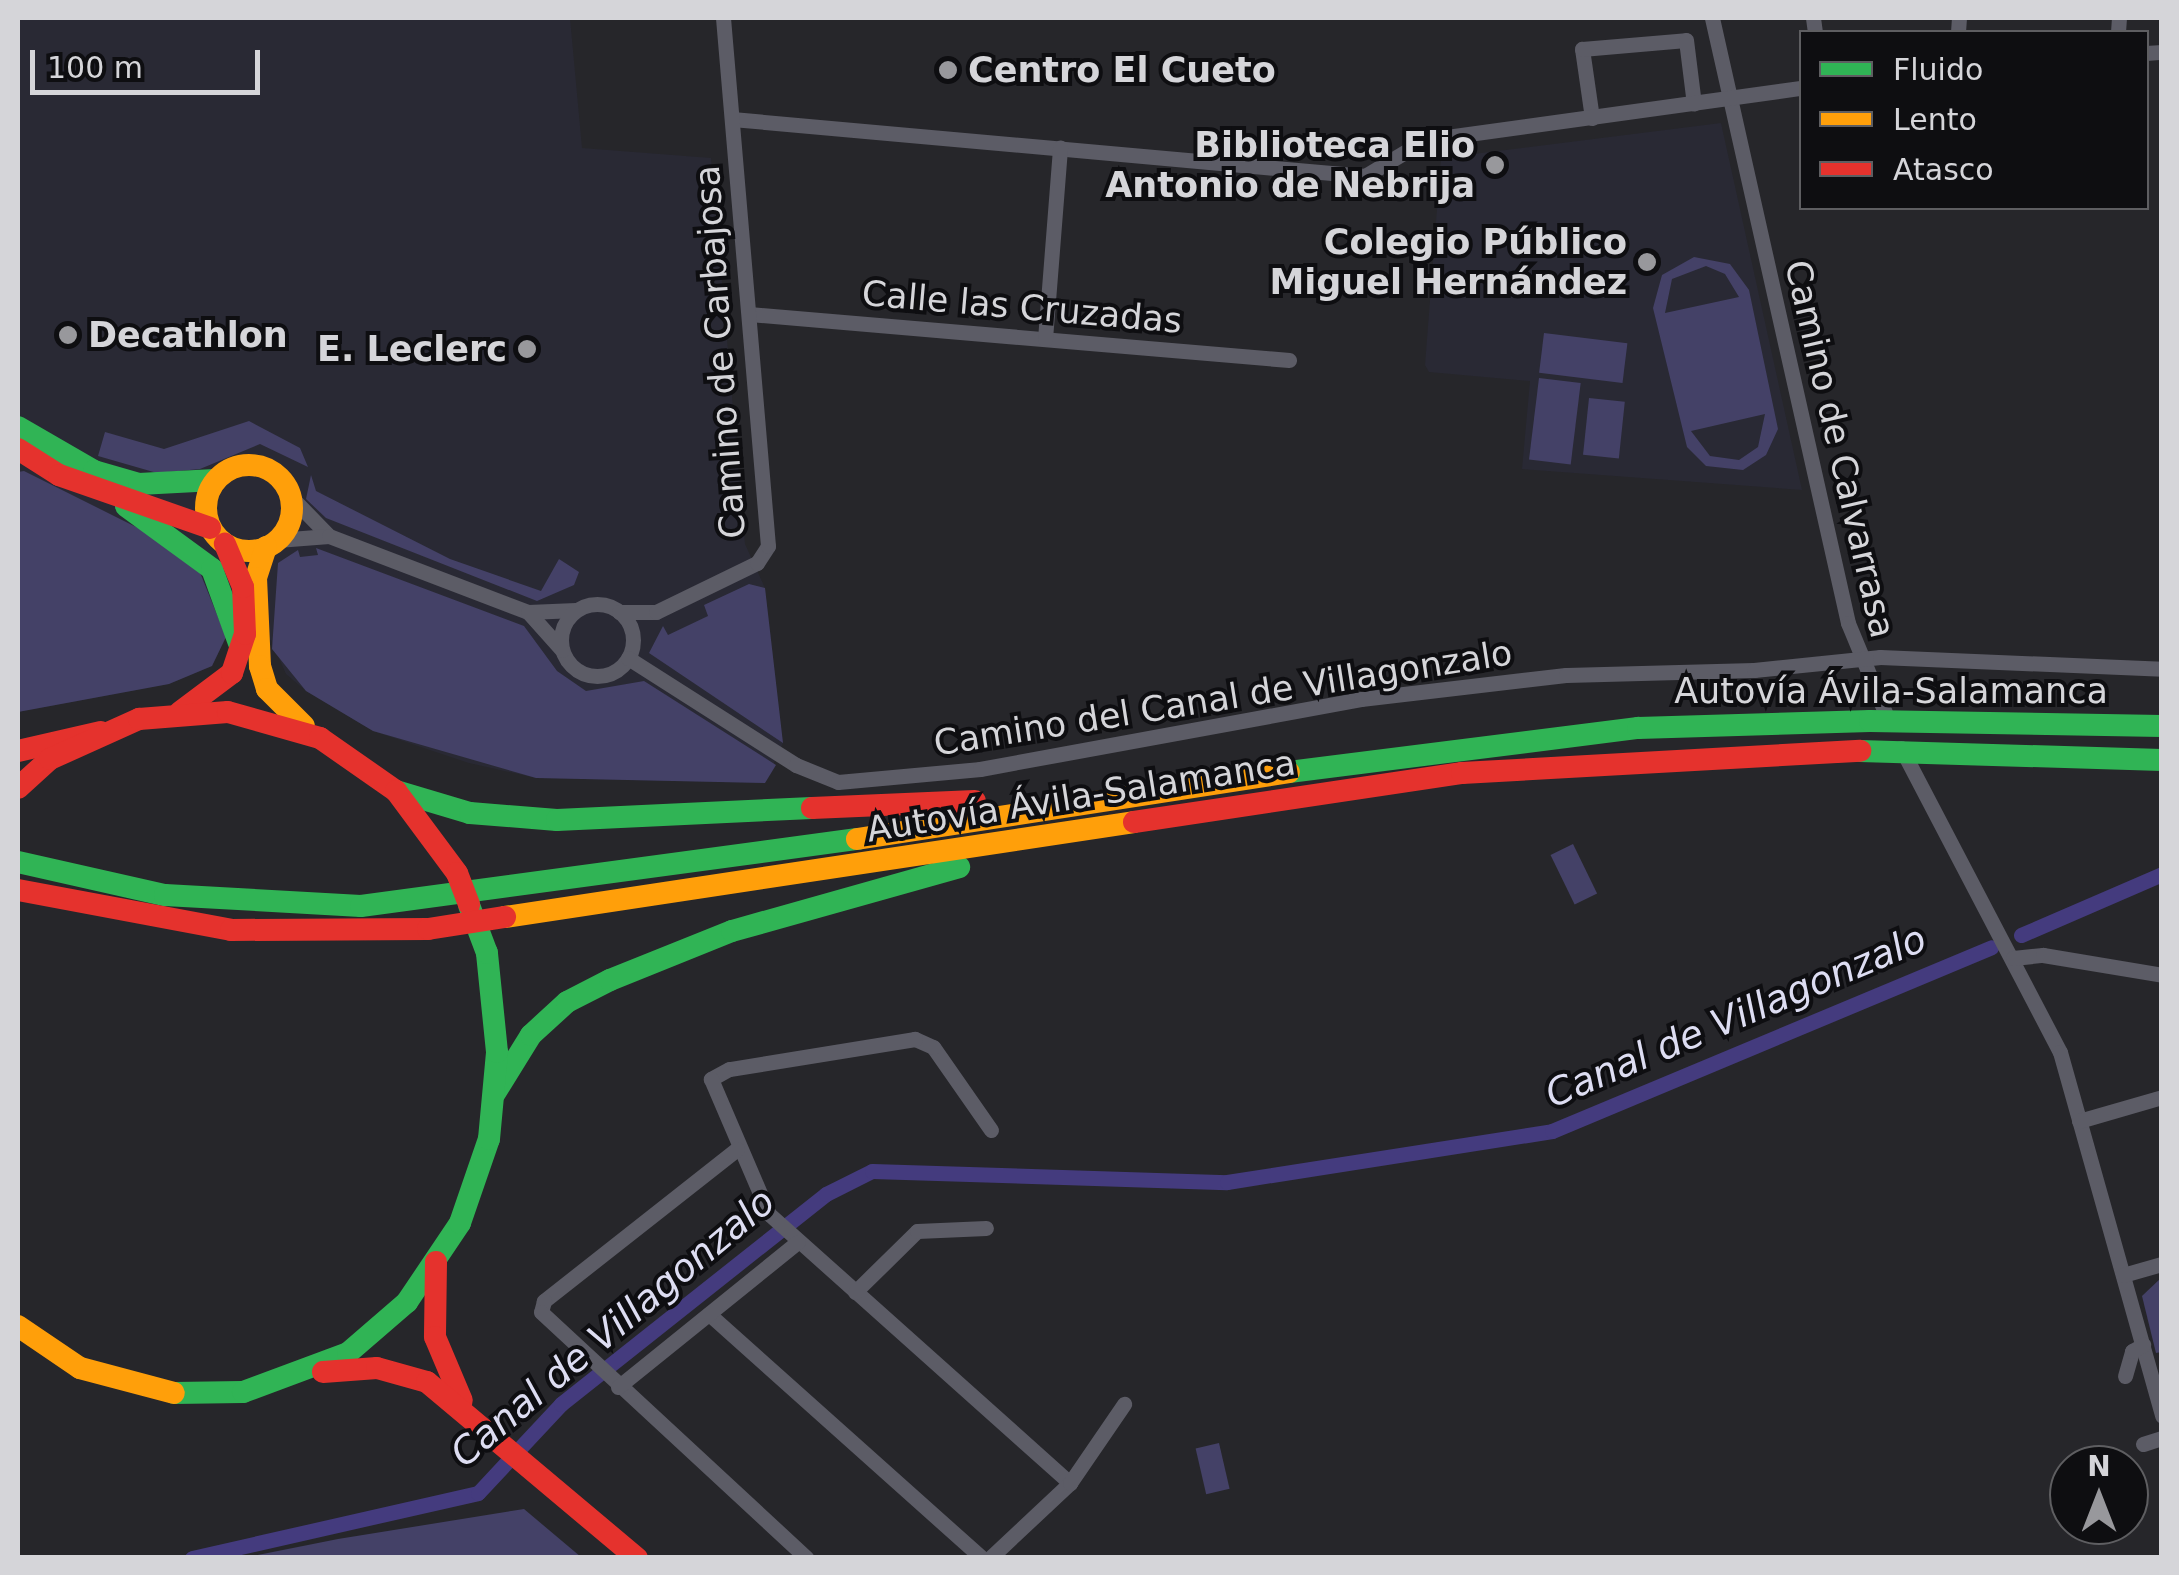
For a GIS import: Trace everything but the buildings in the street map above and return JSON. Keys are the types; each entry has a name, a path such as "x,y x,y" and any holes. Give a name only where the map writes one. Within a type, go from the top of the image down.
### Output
{"main road":[{"path":"18,427 94,471 138,484 215,480 258,465 291,497 256,578 260,666 287,714 396,791 470,813 595,820 1161,789"},
{"path":"18,449 115,496 218,536 272,544"},
{"path":"180,712 232,673 240,646 243,587 206,503 215,480"},
{"path":"115,496 212,569 240,646"},
{"path":"18,751 180,712 270,720 320,738"},
{"name":"Autovía Ávila-Salamanca","path":"18,862 166,895 360,906 546,886 1161,789 1638,728 1904,720 2162,726"},
{"path":"18,788 101,732"},
{"name":"Autovía Ávila-Salamanca","path":"18,890 231,930 412,930 1462,773 1914,748 2162,760"},
{"path":"18,1326 80,1368 167,1394 243,1392 303,1374 380,1327 436,1262 476,1182 495,1094 496,1014 474,913 457,873 396,791"},
{"path":"495,1094 531,1036 567,1002 654,960 892,882 1111,826"},
{"path":"436,1262 436,1337 465,1407"},
{"path":"303,1374 402,1372 465,1407 637,1558"}],"street":[{"name":"Camino de Carbajosa","path":"620,612 651,614 757,564 768,546 722,18"},
{"name":"Camino de Calvarrasa","path":"1712,18 1727,99 1858,657 2060,1052 2162,1416"},
{"path":"1592,118 1582,49 1686,40 1694,104"},
{"path":"732,118 1365,176 1425,140 1799,88"},
{"path":"1045,339 1060,148"},
{"name":"Calle las Cruzadas","path":"749,314 1289,360"},
{"path":"291,497 329,536 528,612 576,610 593,604 620,612 630,650"},
{"path":"272,544 329,536"},
{"path":"562,650 563,628 576,610"},
{"path":"528,612 586,674 610,673 630,650 651,614"},
{"name":"Camino del Canal de Villagonzalo","path":"630,650 796,765 838,782 980,770 1484,684 1858,657 2162,669"},
{"path":"2013,958 2043,956 2162,974"},
{"path":"991,1130 933,1047 915,1039 716,1072 709,1089 737,1150 778,1223 1070,1483"},
{"path":"2079,1121 2162,1097"},
{"path":"737,1150 544,1302 545,1322 807,1558"},
{"path":"855,1292 916,1231 986,1228"},
{"path":"607,1377 709,1314 795,1238"},
{"path":"2123,1275 2162,1264"},
{"path":"709,1314 982,1558"},
{"path":"2125,1376 2132,1351 2143,1345"},
{"path":"990,1558 1070,1483 1124,1404"},
{"path":"2143,1444 2162,1438"}],"shaded area":[{"path":"18,18 570,18 582,148 711,158 745,544 765,588 783,743 765,783 536,778 469,763 373,731 306,691 286,674 271,640 226,637 212,666 169,684 18,712"},
{"name":"Colegio Público Miguel Hernández","path":"1721,123 1802,490 1522,469 1530,381 1429,372 1425,365 1441,158"},
{"path":"1694,257 1730,264 1749,290 1778,429 1766,455 1743,470 1706,466 1687,447 1653,308 1662,275","holes":["1706,266 1725,274 1739,297 1665,313 1672,279","1765,414 1758,447 1739,460 1710,456 1691,431"]},
{"path":"1544,333 1627,343 1622,383 1539,373"},
{"path":"1539,378 1581,383 1571,465 1529,459"},
{"path":"1589,398 1625,402 1619,458 1583,455"},
{"path":"249,421 300,448 308,467 260,444 200,469 157,473 98,456 105,432 164,449"},
{"path":"24,471 152,535 199,570 226,637 212,666 169,684 18,712 18,472"},
{"path":"311,475 316,491 450,559 541,591 559,559 579,572 574,585 537,601 326,518 306,499"},
{"path":"316,548 524,626 557,671 586,691 644,681 776,765 765,783 536,778 373,731 306,691 272,649 278,563 298,550 300,557 318,555"},
{"path":"749,584 765,588 783,743 649,653 663,626 668,635 708,616 704,605"},
{"path":"1573,844 1597,893 1575,904 1551,855"},
{"path":"2161,1278 2161,1352 2156,1353 2142,1296"},
{"path":"1219,1443 1230,1489 1206,1494 1196,1448"},
{"path":"524,1509 581,1557 248,1557 338,1539"}],"waterway":[{"name":"Canal de Villagonzalo","path":"2021,935 2162,874"},
{"name":"Canal de Villagonzalo","path":"192,1558 478,1493 561,1404 826,1194 872,1171 1227,1182 1552,1131 1991,947"}],"traffic: fast":[{"path":"18,427 94,471 139,484 215,480"},
{"path":"126,506 212,569 240,646"},
{"path":"1289,772 1638,728 1870,721 2162,726"},
{"path":"1860,751 2162,760"},
{"path":"396,791 470,813 557,820 812,808"},
{"path":"18,862 165,895 361,906 857,839"},
{"path":"495,1093 531,1035 567,1002 610,980 732,931 959,867"},
{"path":"174,1393 243,1392 348,1353 407,1302 460,1223 489,1139 497,1052 487,953 469,905"}],"traffic: slow":[{"path":"249,465 273,472 285,484 292,508 285,532 273,544 249,551 225,544 213,532 206,508 213,484 225,472 249,465"},
{"path":"266,547 256,578 260,666 267,689 304,726"},
{"path":"857,839 1289,772"},
{"path":"505,917 1134,822"},
{"path":"18,1326 80,1368 174,1393"}],"traffic: jam":[{"path":"18,449 59,475 210,528"},
{"path":"180,712 232,673 245,634 243,587 225,544"},
{"path":"18,788 50,759 139,719 228,712 320,738 396,791 457,873 469,905"},
{"path":"18,751 101,732"},
{"path":"1134,822 1462,773 1860,751"},
{"path":"812,808 975,801"},
{"path":"18,890 231,930 428,929 505,917"},
{"path":"436,1262 435,1337 462,1401"},
{"path":"323,1372 377,1368 427,1382 637,1558"}],"place":[{"name":"Centro El Cueto","path":"948,70"},
{"name":"Biblioteca Elio Antonio de Nebrija","path":"1495,165"},
{"name":"Colegio Público Miguel Hernández","path":"1647,262"},
{"name":"Decathlon","path":"68,335"},
{"name":"E. Leclerc","path":"527,349"}]}
